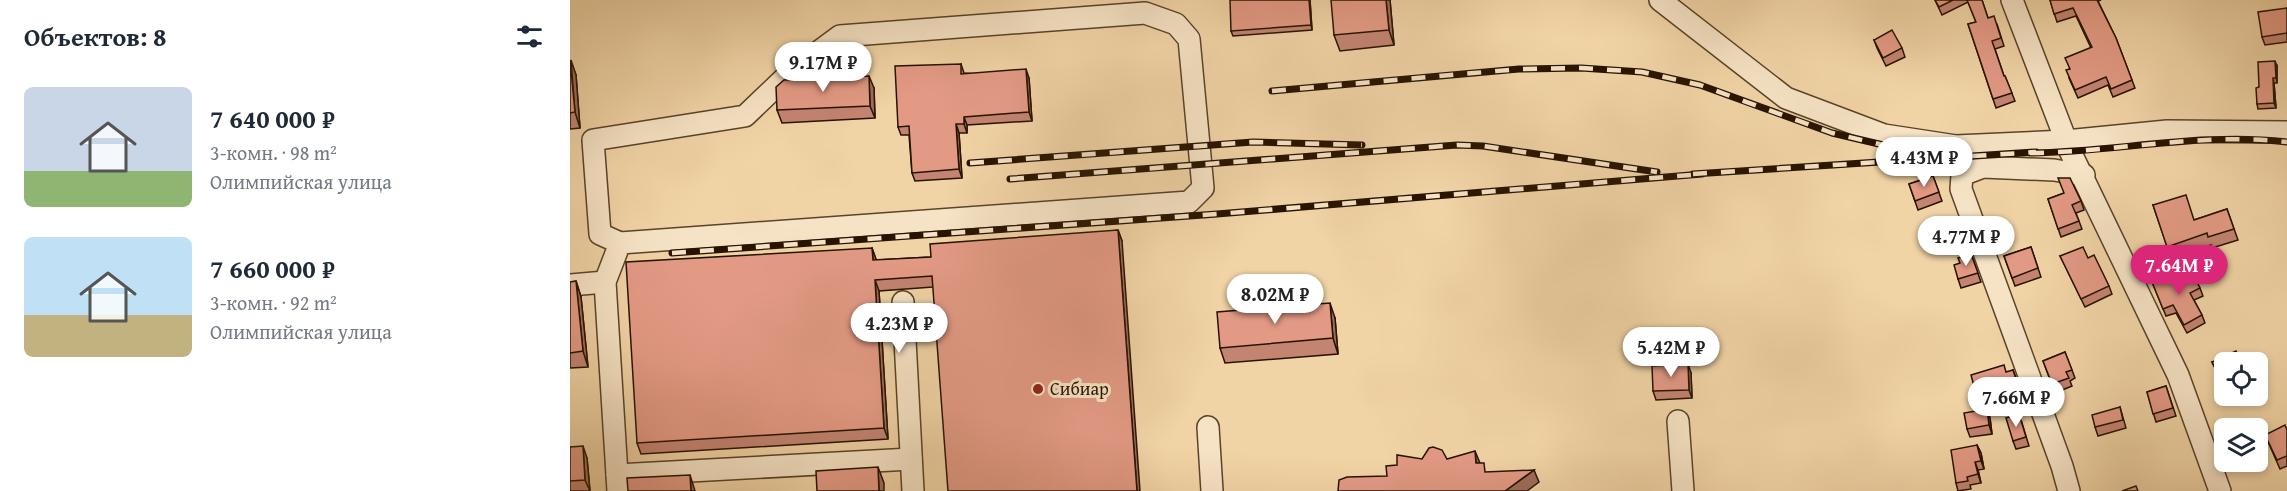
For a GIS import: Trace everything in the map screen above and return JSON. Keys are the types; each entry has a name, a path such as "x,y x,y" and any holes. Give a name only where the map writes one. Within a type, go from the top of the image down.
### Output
{"street":[{"path":"1660,0 1786,99 1884,135 1956,146 2066,141 2167,131 2287,132"},
{"path":"2012,0 2066,141 2178,375 2220,491"},
{"path":"1144,14 1176,24 1189,39 1203,188 1189,202 620,243 600,234 593,140 745,117 790,73 840,36 1144,14"},
{"path":"2069,491 2062,466 1961,189 1962,175 1983,167 2054,170 2084,175"},
{"path":"620,243 605,282 617,483 911,459"},
{"path":"570,285 605,282"},
{"path":"903,302 913,491"},
{"path":"1678,421 1683,491"},
{"path":"1208,427 1212,491"}],"building":[{"path":"1230,0 1309,0 1311,25 1231,31"},
{"path":"1331,0 1386,0 1389,30 1334,35"},
{"path":"1935,0 1953,0 1939,7"},
{"path":"1967,0 1982,0 1988,18 1994,16 2001,38 1992,41 2012,93 1993,99 1968,24 1976,22"},
{"path":"2050,0 2097,0 2116,38 2132,80 2111,89 2106,77 2075,90 2066,70 2070,69 2065,58 2092,47 2073,8 2054,14"},
{"path":"2287,8 2287,33 2262,37 2258,12"},
{"path":"1892,30 1902,48 1883,58 1874,40"},
{"path":"570,60 575,112 570,113"},
{"path":"2275,61 2274,103 2257,104 2258,62"},
{"path":"961,64 961,74 1026,69 1029,112 964,117 964,124 956,124 959,169 912,173 909,126 898,127 895,66"},
{"path":"869,76 870,106 777,110 776,87 784,80"},
{"path":"1933,176 1939,192 1915,201 1909,184"},
{"path":"2058,178 2070,178 2081,201 2072,205 2079,221 2058,229 2048,199 2064,193"},
{"path":"2186,195 2194,220 2227,209 2234,229 2208,237 2207,233 2167,247 2153,205"},
{"path":"1118,230 1137,491 948,491 932,276 875,280 884,428 637,443 626,262 872,248 873,260 931,257 930,244"},
{"path":"2031,247 2038,268 2012,278 2004,256"},
{"path":"2083,247 2088,258 2094,255 2109,286 2081,299 2060,256"},
{"path":"1971,254 1978,273 1958,279 1954,265 1960,263 1958,258"},
{"path":"2192,272 2200,288 2190,293 2202,315 2184,325 2173,305 2163,309 2152,282 2171,275 2173,280"},
{"path":"576,281 583,351 570,353 570,282"},
{"path":"1330,303 1333,338 1220,348 1217,312"},
{"path":"2065,352 2072,370 2066,372 2069,378 2052,384 2043,361"},
{"path":"1688,364 1689,390 1653,391 1652,366"},
{"path":"2004,365 2006,372 2013,370 2017,382 1976,394 1971,375"},
{"path":"2166,386 2173,408 2153,414 2147,392"},
{"path":"2021,390 2025,402 2013,404 2011,392"},
{"path":"2120,407 2123,420 2095,427 2092,415"},
{"path":"1987,409 1989,425 1967,429 1964,413"},
{"path":"2019,414 2026,437 2013,441 2006,418"},
{"path":"2285,425 2287,456 2277,460 2268,441 2268,434"},
{"path":"1977,445 1981,461 1975,462 1978,474 1967,477 1968,481 1956,483 1951,450"},
{"path":"583,446 585,480 570,481 570,447"},
{"path":"1429,448 1442,450 1447,459 1475,451 1476,463 1484,463 1485,472 1534,470 1505,491 1338,491 1339,480 1347,477 1387,476 1386,466 1397,465 1397,455 1422,459"},
{"path":"878,467 879,491 817,491 816,471"},
{"path":"690,475 691,491 628,491 627,478"},
{"path":"2136,486 2138,491 2122,491"}],"railway":[{"path":"1272,91 1519,69 1581,68 1642,72 1700,85 1832,133 1896,148 1952,151"},
{"path":"2030,153 2223,139 2287,142"},
{"path":"970,163 1253,142 1362,145"},
{"path":"1010,179 1457,145 1483,146 1657,172"},
{"path":"1693,174 2036,152"},
{"path":"672,253 1217,214 1702,174"}],"place":[{"name":"Сибиар","path":"1038,389"}]}
